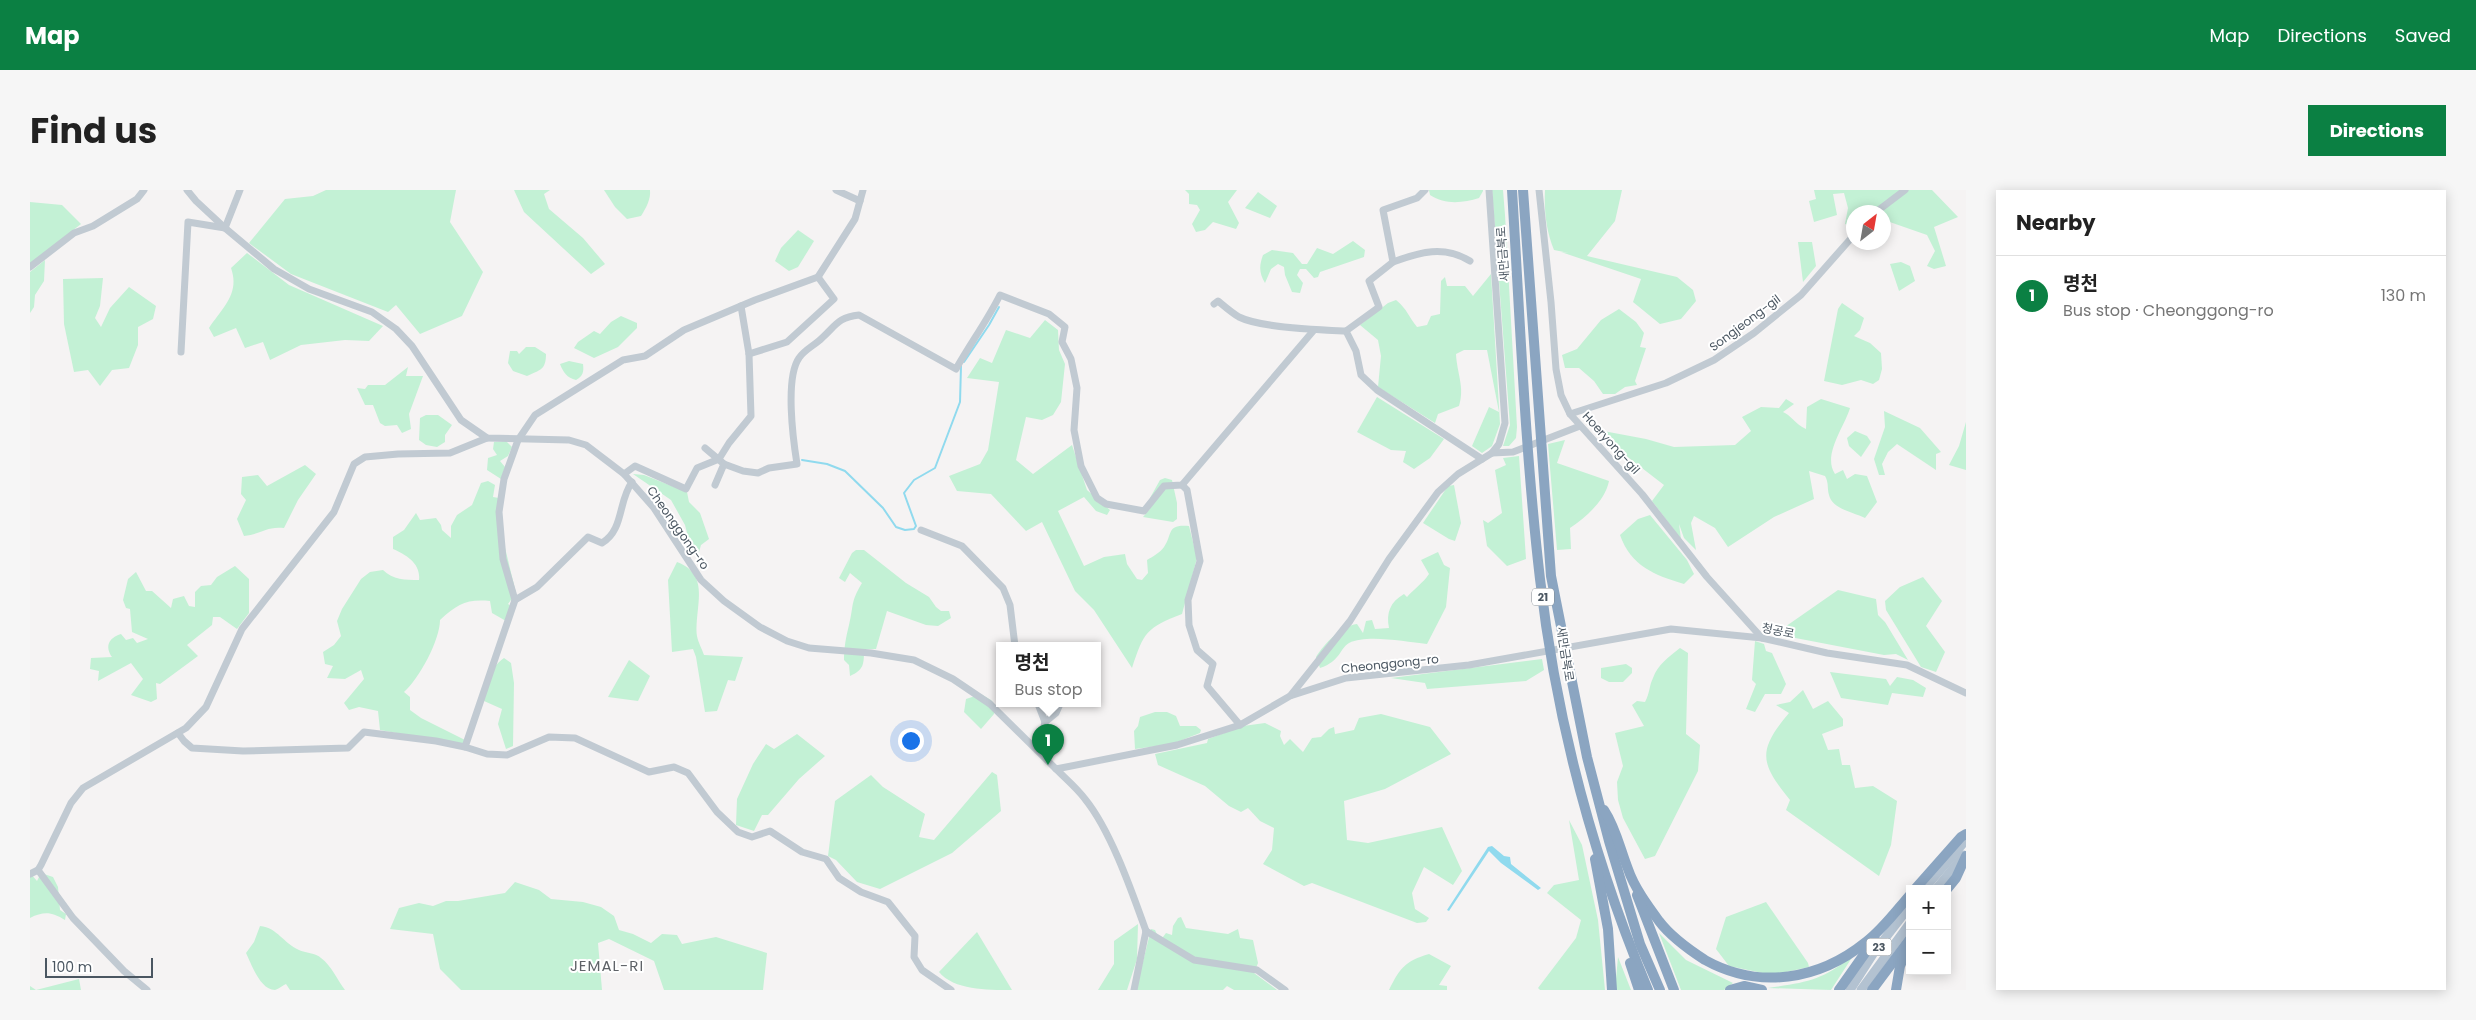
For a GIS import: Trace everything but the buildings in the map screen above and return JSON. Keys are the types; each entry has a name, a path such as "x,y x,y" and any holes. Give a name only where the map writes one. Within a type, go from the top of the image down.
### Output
{"highway":[{"name":"새만금북로","path":"1512,190 1524,391 1540,579 1559,695 1595,842 1628,940 1648,990"},
{"name":"새만금북로","path":"1523,190 1551,576 1587,757 1609,842 1640,944 1660,990"},
{"path":"1581,790 1581,810 1639,990"},
{"path":"1599,802 1613,824 1628,871 1674,990"},
{"path":"1919,885 1961,837 1966,834"},
{"path":"1950,885 1956,878 1966,854"},
{"path":"1595,855 1608,929 1612,990"},
{"path":"1628,871 1660,922 1683,946 1716,966 1738,975 1764,980 1798,978 1843,958 1866,942 1889,920"},
{"path":"1839,990 1889,920 1906,900"},
{"path":"1872,990 1906,944"},
{"path":"1896,990 1900,966 1906,952"},
{"path":"1730,990 1744,986 1762,990"}],"main road":[{"path":"1927,885 1966,840"},
{"path":"1939,885 1966,854"},
{"name":"23","path":"1850,990 1873,954 1906,911"},
{"name":"23","path":"1861,990 1906,928"}],"street":[{"path":"30,267 74,233 93,226 130,204 144,190"},
{"path":"187,190 225,228 274,269 300,284 372,312 396,329 412,346 461,420 486,438"},
{"path":"225,228 240,190"},
{"path":"836,190 860,200"},
{"path":"465,748 515,600 503,559 499,512 504,479 518,440 535,414 576,387 623,360 645,356 684,330 818,277 855,219 862,190"},
{"path":"1393,262 1383,210 1417,198 1425,190"},
{"path":"1290,696 1350,621 1389,559 1438,492 1458,474 1492,453 1499,444 1505,423 1488,190"},
{"name":"Hoeryong-gil","path":"1538,190 1552,302 1556,369 1561,395 1570,414 1642,494 1707,577 1762,638"},
{"path":"1885,205 1905,190"},
{"path":"181,352 188,222 225,228"},
{"name":"Songjeong-gil","path":"1570,414 1666,383 1714,360 1754,333 1801,295 1846,244"},
{"path":"1214,304 1218,300 1239,317 1314,330 1346,331 1379,307 1369,281 1393,262 1414,254 1449,251 1470,261"},
{"path":"749,354 787,342 834,299 818,277"},
{"path":"704,448 722,462 743,471 758,473 769,468 797,464 791,428 793,368 800,356 816,345 844,316 859,315 956,369 973,339 984,326 1000,295 1049,314 1065,328 1062,342 1071,359 1077,388 1074,430 1081,466 1097,498 1106,504 1144,511 1164,486 1182,485 1314,330"},
{"path":"715,484 728,443 751,416 749,354 741,306"},
{"path":"1346,331 1356,351 1361,375 1377,390 1482,460"},
{"path":"1492,453 1513,452 1580,426"},
{"path":"30,874 38,870 71,803 83,788 178,732 206,707 242,629 334,512 354,464 365,457 450,453 486,438"},
{"name":"Cheonggong-ro","path":"486,438 569,440 586,445 632,482 654,508 701,580 724,601 760,627 787,641 809,648 871,653 914,660 954,679 990,704 1085,799 1096,815 1128,883 1146,932"},
{"path":"624,474 635,466 686,489 697,468 722,462"},
{"path":"515,600 537,587 588,537 597,542 602,543 606,541 618,525 625,492 632,482"},
{"path":"1182,485 1187,490 1200,560 1188,600 1189,625 1197,650 1213,664 1208,686 1240,726"},
{"path":"921,530 962,546 1003,588 1010,605 1015,642"},
{"name":"청공로","path":"1531,655 1671,629 1762,638 1827,653 1906,665 1966,693"},
{"name":"Cheonggong-ro","path":"1056,769 1177,746 1240,726 1290,696 1346,678 1431,671 1531,655"},
{"path":"1038,750 1045,722 1039,707"},
{"path":"1045,722 1056,713 1059,707"},
{"path":"178,732 192,748 243,751 348,748 364,732 436,741 487,754 507,755 549,737 575,738 649,772 674,767 688,774 717,812 738,832 752,837 770,831 802,852 826,860 839,878 861,892 888,902 915,936 914,957 922,970 951,990"},
{"path":"38,870 73,918 124,971 147,990"},
{"path":"1134,990 1146,932 1194,960 1257,970 1285,990"}],"green space":[{"path":"326,190 456,190 450,222 483,272 462,316 420,334 396,305 388,312 291,274 249,243 285,199 313,196"},
{"path":"514,190 550,190 544,194 549,209 583,238 605,264 591,274 524,212"},
{"path":"604,190 650,190 650,197 641,216 627,219 615,207"},
{"path":"1185,190 1237,190 1228,202 1239,223 1236,229 1213,222 1205,230 1196,232 1192,224 1200,210 1197,205 1189,204 1189,194"},
{"path":"1429,190 1483,191 1479,198 1448,202 1430,195"},
{"path":"1492,190 1503,190 1505,215 1517,427 1516,438 1509,446 1503,446 1510,425"},
{"path":"1545,190 1622,190 1615,221 1587,256 1677,277 1693,290 1696,301 1681,319 1660,324 1633,302 1641,279 1561,252 1569,253 1554,250 1546,220"},
{"path":"1814,190 1932,190 1958,217 1934,227 1946,266 1934,269 1927,266 1935,251 1927,235 1891,222 1891,205 1847,205 1844,193 1833,194 1837,215 1814,222 1809,201 1816,199"},
{"path":"1258,192 1277,206 1270,218 1245,208"},
{"path":"30,202 62,205 81,224 30,264"},
{"path":"798,230 814,241 798,267 789,271 775,261 781,248"},
{"path":"1353,241 1365,250 1364,257 1320,272 1318,277 1314,278 1306,269 1300,269 1297,275 1303,283 1300,293 1292,292 1284,267 1278,264 1271,269 1265,283 1260,266 1263,255 1272,250 1293,253 1302,264 1307,264 1317,248 1333,254"},
{"path":"1798,242 1812,242 1816,266 1803,282"},
{"path":"247,253 289,285 383,326 369,341 345,340 301,345 270,360 263,342 245,348 236,328 214,337 209,328 232,293 233,277 231,268"},
{"path":"45,260 44,281 35,295 34,307 30,313 30,272"},
{"path":"1901,262 1910,266 1915,281 1899,291 1890,264"},
{"path":"1491,274 1500,424 1492,446 1482,453 1472,446 1489,407 1499,412 1487,350 1464,350 1456,354 1461,386 1459,406 1438,414 1435,423 1378,387 1381,356 1378,340 1360,325 1388,303 1396,300 1406,310 1417,327 1427,325 1431,316 1440,314 1441,281 1445,277 1447,286 1465,286 1473,296"},
{"path":"103,278 100,306 95,318 101,327 110,308 129,287 156,306 153,319 138,327 138,345 129,368 112,370 100,386 88,370 74,372 64,324 63,279"},
{"path":"1842,303 1864,318 1860,330 1854,336 1870,343 1881,353 1882,369 1879,380 1873,384 1861,380 1842,385 1824,381 1838,309"},
{"path":"1619,309 1636,322 1644,333 1640,347 1646,348 1635,381 1637,385 1625,387 1615,394 1603,394 1594,381 1579,368 1565,368 1562,355 1577,349 1601,320"},
{"path":"621,316 637,323 637,328 618,347 594,358 574,348 578,342 594,331 600,334 611,322"},
{"path":"1045,320 1058,330 1059,350 1065,364 1061,402 1053,415 1042,420 1026,417 1016,460 1033,474 1072,445 1087,490 1110,510 1107,515 1096,511 1084,497 1058,511 1084,566 1104,557 1125,554 1127,564 1137,579 1142,580 1148,573 1147,560 1163,549 1173,528 1182,526 1189,526 1197,558 1182,614 1161,623 1148,633 1140,646 1132,668 1094,610 1075,591 1042,522 1026,531 991,494 957,491 949,476 980,464 988,450 999,382 967,378 980,358 992,363 1006,330 1030,338"},
{"path":"526,347 535,347 546,354 545,363 541,369 527,376 513,371 508,363 510,351 517,351 519,354"},
{"path":"569,361 583,364 582,374 576,380 570,378 562,370 560,364"},
{"path":"408,367 406,376 423,376 409,414 411,429 402,433 397,425 385,426 380,423 373,405 365,405 357,388 365,389 368,385 385,385"},
{"path":"1377,397 1444,439 1430,458 1414,469 1403,462 1406,451 1391,450 1357,432"},
{"path":"1786,399 1794,404 1783,412 1806,429 1807,407 1821,399 1850,408 1833,450 1832,466 1835,474 1843,470 1847,479 1855,474 1867,476 1877,502 1865,518 1834,504 1829,495 1825,476 1809,471 1814,499 1774,517 1728,547 1715,528 1694,516 1691,523 1696,550 1684,538 1679,524 1681,539 1652,501 1664,485 1616,448 1598,430 1646,439 1674,447 1735,445 1751,431 1742,417 1761,407 1779,408"},
{"path":"1884,411 1920,428 1941,452 1936,454 1936,470 1897,444 1888,452 1882,464 1885,475 1879,475 1874,459 1885,427"},
{"path":"426,415 438,415 452,425 445,435 445,442 437,447 426,445 419,440 420,418"},
{"path":"1966,422 1966,470 1949,465 1959,446"},
{"path":"1855,431 1867,436 1871,442 1861,457 1849,446 1847,438"},
{"path":"1565,440 1557,463 1609,481 1599,502 1588,514 1570,528 1571,549 1557,550 1548,444"},
{"path":"506,441 512,447 508,456 500,461 505,467 501,479 487,470 488,458 497,455 493,449 494,442"},
{"path":"1519,456 1526,559 1507,566 1487,546 1483,520 1488,523 1502,513 1495,470 1506,465 1503,458"},
{"path":"305,465 316,474 298,500 284,528 268,529 244,536 237,519 246,500 241,494 242,477 258,475 267,486"},
{"path":"633,474 644,475 687,492 689,502 700,513 709,539 701,545 699,552 692,552 685,525 671,500"},
{"path":"1165,478 1172,480 1177,503 1177,519 1173,522 1143,517 1150,509 1150,498 1160,480"},
{"path":"488,481 495,485 493,497 499,498 497,515 516,593 508,604 511,606 506,621 492,613 490,601 468,602 457,606 440,620 433,648 428,659 404,692 410,697 410,710 421,718 465,740 463,745 380,730 378,711 359,707 349,710 344,703 364,679 361,670 345,679 327,678 333,666 325,664 323,652 334,645 341,636 337,621 342,609 361,579 370,572 383,570 395,578 419,580 418,569 412,561 393,549 393,537 404,530 416,513 420,520 436,518 442,530 451,538 451,526 457,515 472,505 481,483"},
{"path":"1454,485 1461,523 1455,541 1423,523 1448,486"},
{"path":"1650,515 1687,560 1694,574 1684,584 1653,573 1645,568 1637,562 1625,546 1620,535 1638,519"},
{"path":"856,550 864,550 906,583 929,597 941,611 949,611 951,618 938,626 926,625 887,611 876,649 864,649 861,669 850,676 849,665 844,660 845,646 854,600 862,583 850,573 845,582 839,578 852,553"},
{"path":"1438,552 1444,565 1450,568 1446,607 1427,644 1387,639 1357,640 1349,643 1336,659 1320,668 1316,657 1328,641 1345,628 1357,624 1363,633 1366,621 1372,620 1375,629 1389,628 1388,617 1392,604 1404,594 1407,597 1424,580 1429,574 1421,560"},
{"path":"677,562 688,568 698,584 697,636 704,655 743,657 735,681 728,680 717,711 705,712 693,649 672,652 668,580"},
{"path":"235,566 249,579 249,613 237,629 220,617 213,617 212,625 187,645 198,656 160,684 156,683 157,699 151,702 131,695 143,679 131,663 98,681 99,671 90,669 91,658 112,657 108,646 113,638 121,634 126,640 133,638 137,643 148,639 132,632 130,609 126,608 123,600 128,579 136,572 146,591 152,591 171,608 173,599 184,596 189,606 195,607 195,592 201,586 211,585 217,577"},
{"path":"1923,577 1942,601 1926,626 1945,652 1936,672 1921,667 1886,610 1885,601 1900,587"},
{"path":"1838,590 1876,599 1878,615 1885,622 1908,660 1896,654 1884,655 1785,636 1782,629"},
{"path":"1755,641 1764,644 1766,651 1772,653 1786,684 1781,694 1765,694 1755,712 1746,709 1756,684 1752,680"},
{"path":"1680,648 1688,653 1686,734 1700,745 1698,771 1655,856 1645,859 1623,818 1618,800 1617,782 1623,766 1615,733 1644,726 1632,705 1637,701 1645,702 1655,673 1664,661"},
{"path":"504,658 511,663 514,683 513,746 506,749 498,724 502,709 484,701 485,688 491,672"},
{"path":"1542,659 1544,670 1526,681 1427,689 1425,683 1391,678"},
{"path":"629,660 650,676 638,701 608,697"},
{"path":"1626,664 1632,668 1632,673 1623,682 1609,682 1601,678 1601,668"},
{"path":"1830,672 1886,679 1890,686 1897,677 1913,680 1926,688 1923,697 1892,693 1888,705 1841,698"},
{"path":"1803,690 1813,709 1828,701 1843,719 1843,726 1822,734 1828,750 1839,749 1842,765 1850,765 1855,788 1873,786 1897,801 1891,845 1879,876 1786,810 1790,800 1768,766 1766,757 1767,747 1771,737 1789,713 1776,705 1790,702"},
{"path":"981,694 995,705 994,714 981,729 964,712 966,699"},
{"path":"1155,712 1167,712 1176,716 1180,726 1196,726 1201,730 1200,733 1172,744 1135,749 1134,731 1138,726 1140,717"},
{"path":"1381,714 1430,727 1451,754 1385,789 1344,801 1347,840 1368,843 1442,827 1462,871 1453,885 1424,867 1412,893 1415,909 1429,918 1426,922 1417,923 1312,883 1304,886 1263,864 1272,850 1274,828 1260,821 1248,808 1241,812 1229,806 1205,786 1158,765 1155,754 1207,743 1208,739 1243,726 1265,723 1281,731 1280,736 1284,745 1290,739 1303,752 1312,738 1321,737 1329,729 1334,727 1335,734 1354,730 1359,718"},
{"path":"797,734 825,756 799,779 768,815 762,815 754,831 736,825 737,799 753,764 766,744 774,749"},
{"path":"992,772 997,775 1001,811 952,853 880,889 857,882 836,860 828,856 835,801 871,775 883,787 925,814 919,837 934,840"},
{"path":"1569,820 1582,845 1598,920 1605,990 1540,990 1538,988 1576,938 1581,920 1547,893 1554,885 1579,880"},
{"path":"30,873 37,881 41,873 53,877 58,887 60,910 66,914 65,920 48,913 30,918"},
{"path":"515,882 539,890 551,899 583,902 601,907 614,916 619,930 633,934 651,943 662,934 677,935 682,944 716,937 767,953 763,990 664,990 654,961 609,939 598,943 602,990 461,990 440,969 433,934 390,929 399,908 419,903 433,906 446,901 458,901 505,893"},
{"path":"1766,902 1809,967 1772,975 1729,966 1716,949 1726,917"},
{"path":"1181,917 1186,928 1228,934 1238,929 1240,938 1253,940 1258,963 1254,973 1277,990 1234,990 1227,986 1223,990 1136,990 1151,929 1155,930 1160,941 1166,933 1172,935 1173,926 1178,918"},
{"path":"1138,924 1137,959 1127,990 1098,990 1114,964 1114,941"},
{"path":"260,926 276,933 293,947 319,956 325,961 345,990 290,990 286,984 275,990 265,986 246,953 254,942"},
{"path":"977,932 1012,990 962,986 945,978 939,972"},
{"path":"1659,933 1686,960 1733,983 1724,990 1681,990"},
{"path":"1429,954 1451,966 1439,985 1447,986 1447,990 1389,990 1404,966 1414,959"},
{"path":"1853,956 1831,990 1768,988 1804,982 1822,976"},
{"path":"1618,957 1631,990 1615,990"},
{"path":"79,979 81,990 36,990"}],"water":[{"path":"1492,846 1504,856 1510,857 1511,864 1541,888 1538,890 1501,863 1489,851 1449,911 1447,910 1488,847"}],"waterway":[{"path":"964,362 999,307"},
{"path":"802,460 827,464 845,471 883,508 896,527 905,530 914,529 916,526 904,493 914,480 935,468 960,402 961,366"}],"place":[{"name":"명천","path":"1048,765"}],"district":[{"name":"JEMAL-RI","path":"607,966"}]}
